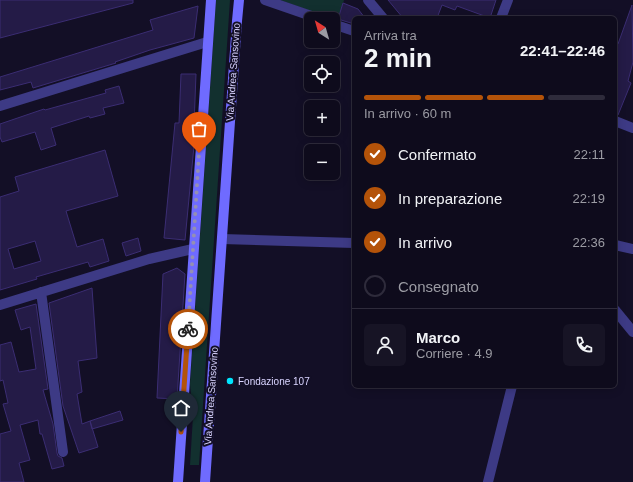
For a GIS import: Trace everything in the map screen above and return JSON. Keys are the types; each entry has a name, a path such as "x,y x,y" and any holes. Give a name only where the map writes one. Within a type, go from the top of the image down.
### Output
{"main road":[{"path":"178,482 211,0"},
{"name":"Via Andrea Sansovino","path":"205,482 239,0"}],"street":[{"path":"265,0 304,13"},
{"path":"368,0 381,16"},
{"path":"502,16 508,0"},
{"path":"340,26 352,30"},
{"path":"0,106 207,42"},
{"path":"617,122 633,128"},
{"path":"222,239 352,243"},
{"path":"617,246 633,250"},
{"path":"0,305 149,259 193,249"},
{"path":"41,292 63,452"},
{"path":"617,312 633,332"},
{"path":"488,482 512,388"}],"green space":[{"path":"216,0 230,0 199,465 190,465 193,416 190,384"},
{"path":"280,0 344,0 340,12 313,12"}],"building":[{"path":"0,0 133,0 133,3 0,38"},
{"path":"388,0 496,0 491,16 484,16 457,6 455,10 442,5 438,16 401,16"},
{"path":"343,3 358,9 363,16 352,16 352,23 340,20 340,13"},
{"path":"632,5 633,62 628,81 631,83 617,115 617,44"},
{"path":"198,6 194,38 150,50 115,62 116,63 33,88 31,82 0,90 0,77 153,30 150,20"},
{"path":"181,74 196,74 194,125 196,125 185,240 164,238 175,123 179,123"},
{"path":"119,86 124,103 103,108 105,114 90,118 89,116 51,128 56,145 41,150 35,132 2,142 0,137 0,124 44,109 45,110 106,93 105,90"},
{"path":"105,150 118,196 66,211 77,247 103,239 109,261 90,267 88,262 36,277 37,279 0,290 0,197 19,191 15,177","holes":["35,241 41,261 14,269 8,249"]},
{"path":"138,238 141,251 126,256 122,243"},
{"path":"177,268 185,274 177,399 157,398 163,274"},
{"path":"92,288 97,358 78,361 82,392 77,394 82,424 90,421 98,447 79,453 63,406 49,303"},
{"path":"36,304 48,389 43,390 53,424 57,453 58,456 62,458 64,466 52,469 42,434 40,434 38,420 20,425 30,460 19,463 24,482 0,482 0,434 11,431 3,404 8,403 3,380 0,381 0,345 11,342 19,372 36,369 30,327 21,330 15,310"},
{"path":"120,411 123,420 92,429 90,421"}],"way so far":[{"path":"188,329 199,153"}],"place":[{"name":"Fondazione 107","path":"230,381"}],"route":[{"path":"181,432 188,329"}]}
